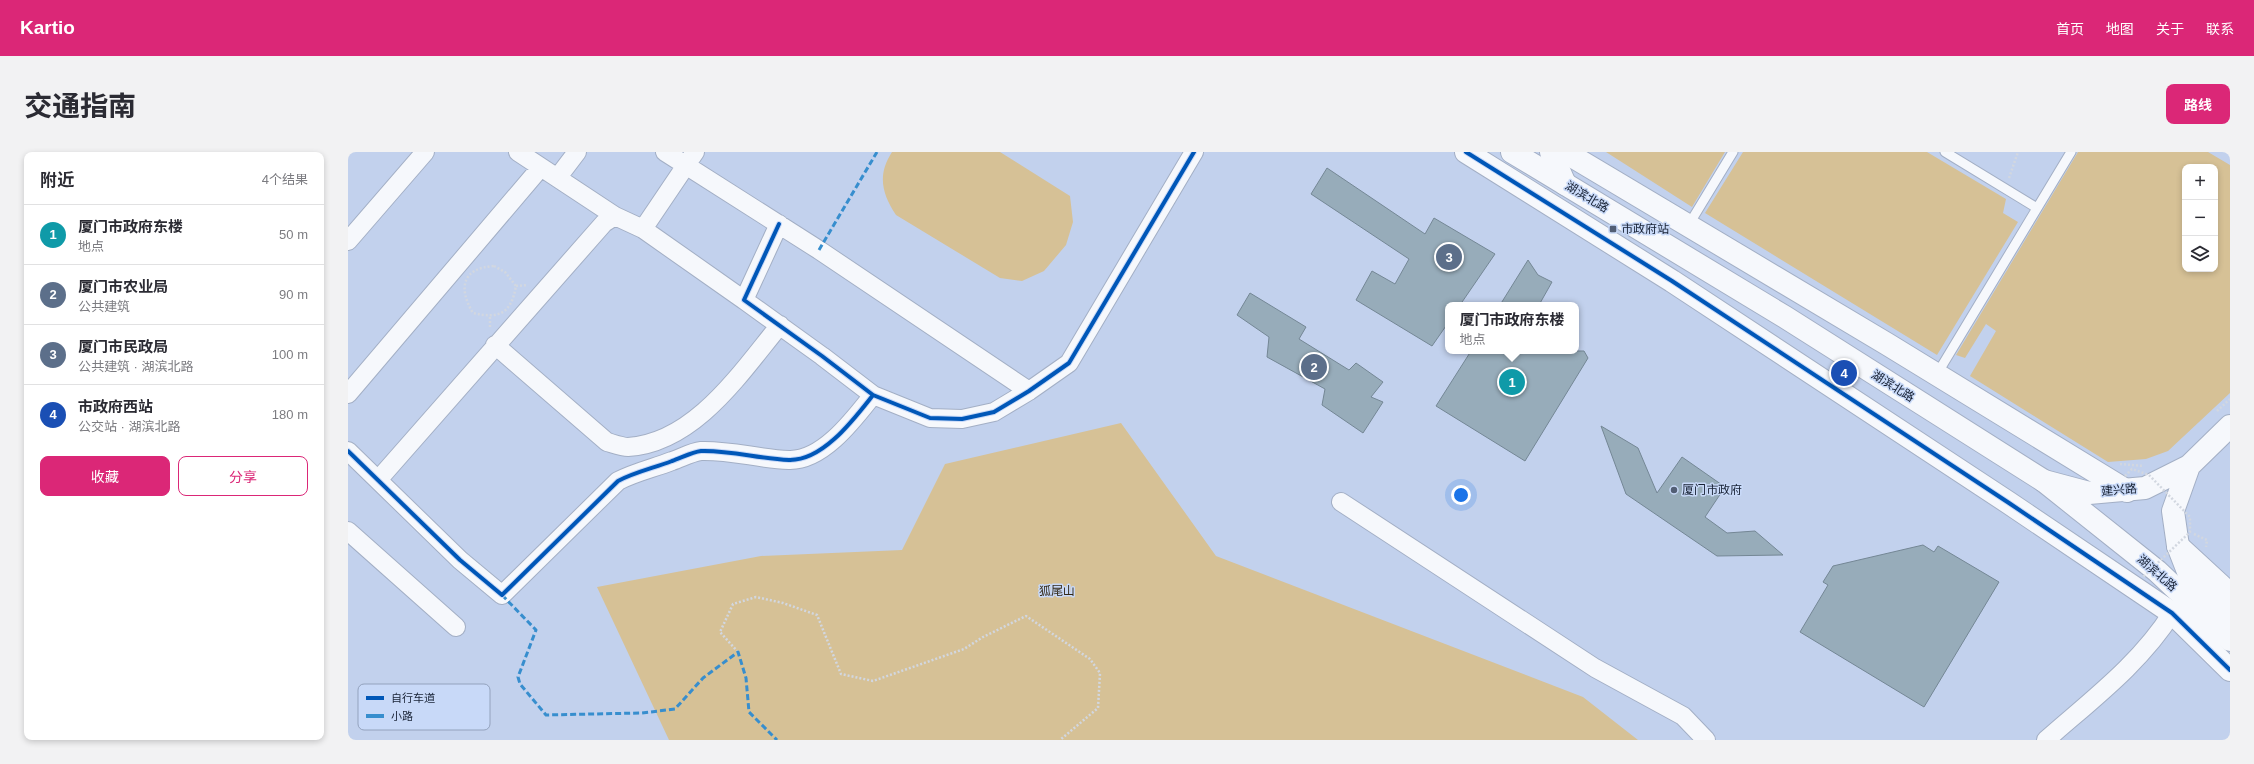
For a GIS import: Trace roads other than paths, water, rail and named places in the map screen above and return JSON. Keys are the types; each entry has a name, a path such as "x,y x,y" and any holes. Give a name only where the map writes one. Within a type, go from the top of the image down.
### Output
{"street":[{"path":"348,241 425,152"},
{"path":"518,152 616,216 643,230 744,300 873,395 930,418 962,419 994,412 1029,392 1069,363 1194,152"},
{"path":"558,177 577,152"},
{"path":"666,152 690,159 778,224 1029,392"},
{"path":"1466,152 1679,285 2009,503 2172,613 2230,670"},
{"name":"湖滨北路","path":"1512,152 1785,317 2044,481 2157,571 2230,640"},
{"path":"1552,152 1565,184"},
{"path":"1565,152 1936,374 2126,484"},
{"path":"643,230 690,159"},
{"path":"348,394 541,167"},
{"path":"378,480 495,345 604,223 616,216"},
{"path":"744,300 778,224"},
{"path":"495,345 607,442 627,447 655,441 680,432 694,422 733,381 780,326"},
{"path":"348,451 460,560 502,595 618,481 631,474 699,451 728,452 790,460 808,456 831,442 873,395"},
{"name":"建兴路","path":"2192,582 2178,546 2173,511 2189,466 2222,420"},
{"name":"建兴路","path":"2044,481 2089,493 2126,484 2145,488 2189,466"},
{"path":"1341,502 1595,668 1683,716 1706,740"},
{"path":"348,531 456,627"},
{"path":"2178,546 2230,594"},
{"name":"湖滨北路","path":"2192,582 2230,616"},
{"path":"2046,740 2130,665 2161,630 2172,613"}],"lane":[{"path":"1688,226 1733,152"},
{"path":"1946,152 2037,208"},
{"path":"1936,374 2070,152"}],"place":[{"name":"市政府站","path":"1613,229"},
{"name":"厦门市民政局","path":"1449,257"},
{"name":"厦门市农业局","path":"1314,367"},
{"name":"市政府西站","path":"1844,373"},
{"name":"厦门市政府东楼","path":"1512,382"},
{"name":"厦门市政府","path":"1674,490"}],"park label":[{"name":"狐尾山","path":"1057,591"}]}
